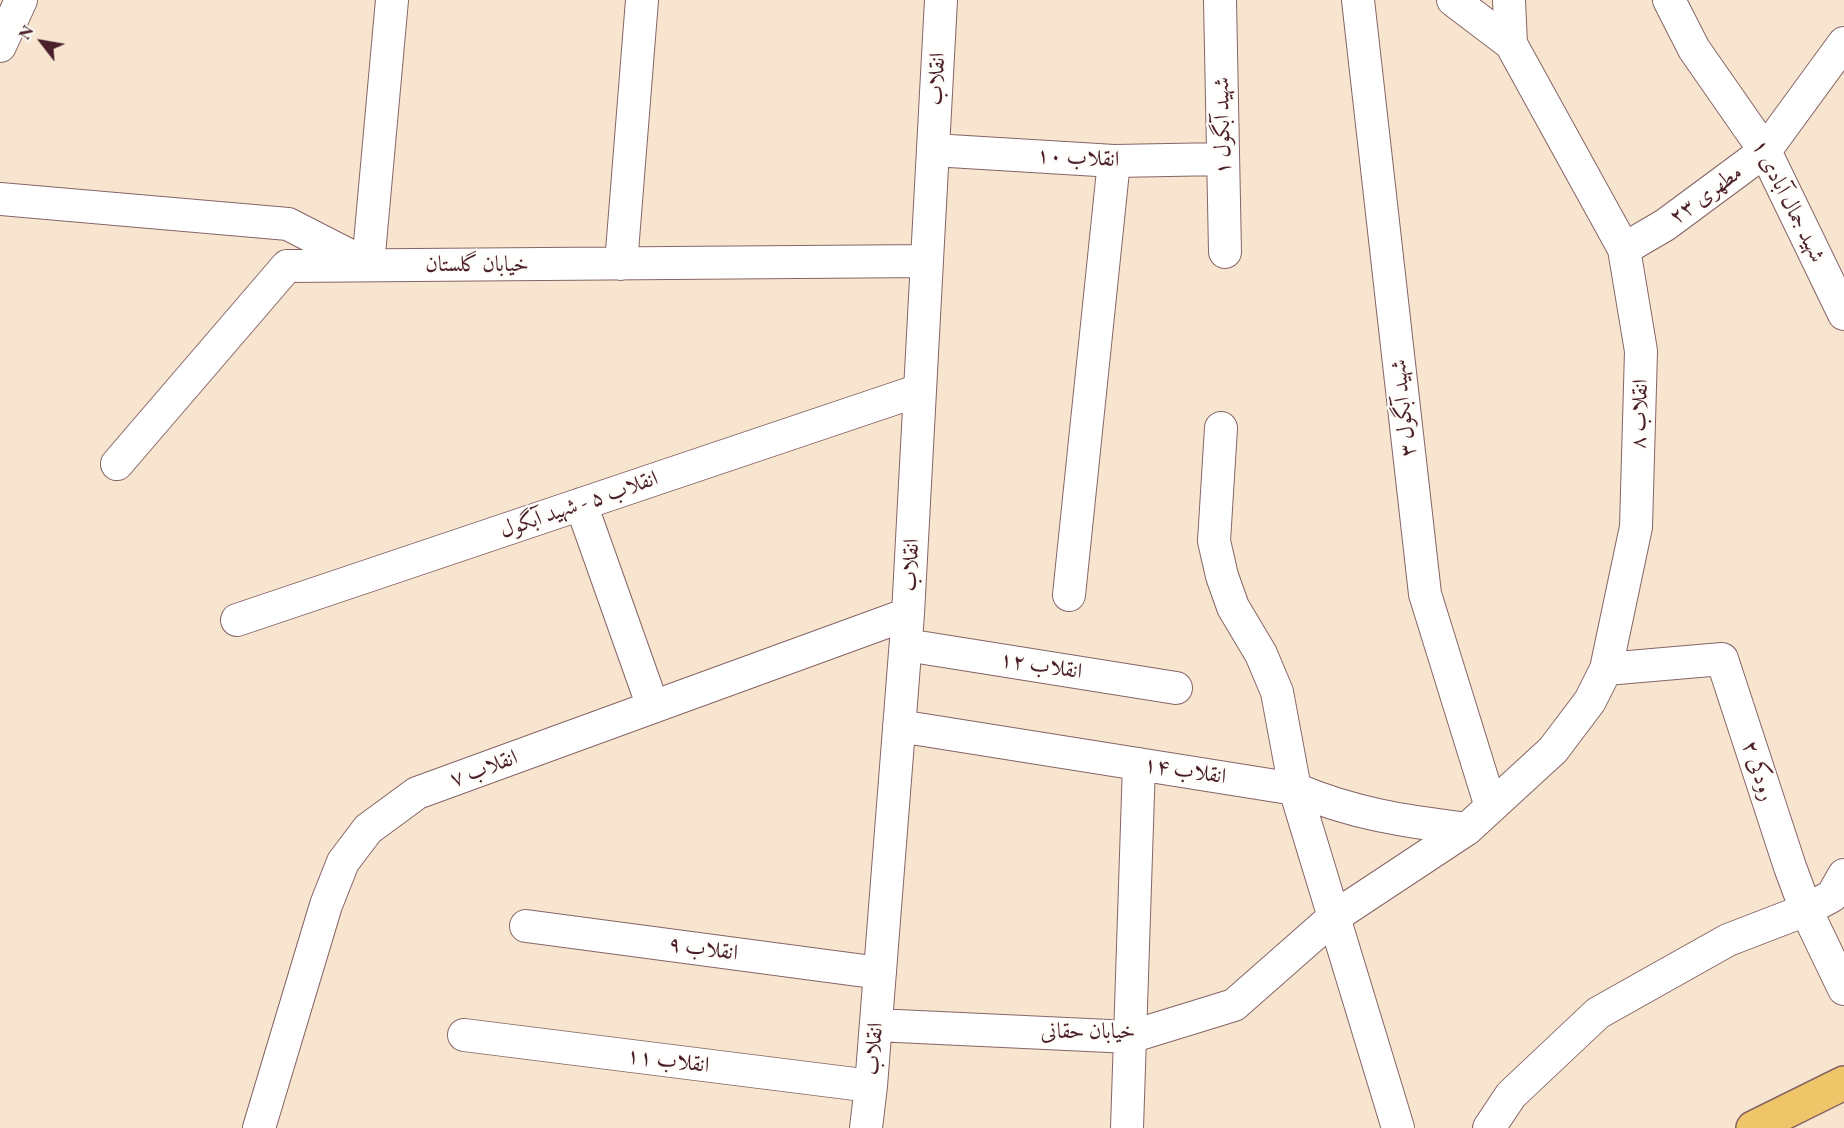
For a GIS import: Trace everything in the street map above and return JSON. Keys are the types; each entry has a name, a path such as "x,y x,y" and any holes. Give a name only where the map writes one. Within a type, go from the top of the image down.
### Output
{"main road":[{"path":"1753,1128 1844,1083"}],"street":[{"path":"0,46 21,0"},
{"path":"0,199 288,224 368,266 392,0"},
{"path":"621,264 642,0"},
{"name":"انقلاب","path":"866,1128 906,645 941,0"},
{"name":"شهید آبگول ۱","path":"1220,0 1226,252"},
{"name":"شهید آبگول ۳","path":"1358,0 1425,594 1491,807"},
{"name":"انقلاب ۸","path":"1453,0 1511,44 1624,249 1641,351 1636,527 1606,669 1590,701 1553,750 1467,829"},
{"path":"1509,0 1511,44"},
{"name":"شهید جمال آبادی ۱","path":"1669,0 1694,49 1766,151 1844,314"},
{"name":"مطهری ۲۳","path":"1624,249 1665,225 1766,151 1844,43"},
{"name":"انقلاب ۱۰","path":"933,150 1114,161 1223,159"},
{"path":"1069,595 1114,161"},
{"name":"خیابان گلستان","path":"117,464 287,266 927,261"},
{"name":"انقلاب ۵ - شهید آبگول","path":"237,620 920,390"},
{"path":"1221,428 1214,541 1233,607 1262,654 1277,692 1295,789 1398,1128"},
{"path":"581,504 653,707"},
{"name":"انقلاب ۷","path":"259,1128 326,905 343,862 368,829 417,793 908,614"},
{"name":"انقلاب ۱۲","path":"906,645 1176,688"},
{"name":"رودکی ۲","path":"1606,669 1722,659 1790,867 1806,910 1844,989"},
{"name":"انقلاب ۱۴","path":"899,726 1295,789 1336,806 1383,818 1467,829"},
{"path":"1127,1128 1139,764"},
{"name":"خیابان حقانی","path":"876,1025 1130,1037 1234,1005 1334,917 1467,829"},
{"path":"1489,1128 1511,1095 1598,1013 1728,940 1806,910 1832,896 1844,875"},
{"name":"انقلاب ۹","path":"526,926 880,973"},
{"name":"انقلاب ۱۱","path":"464,1035 871,1086"}]}
